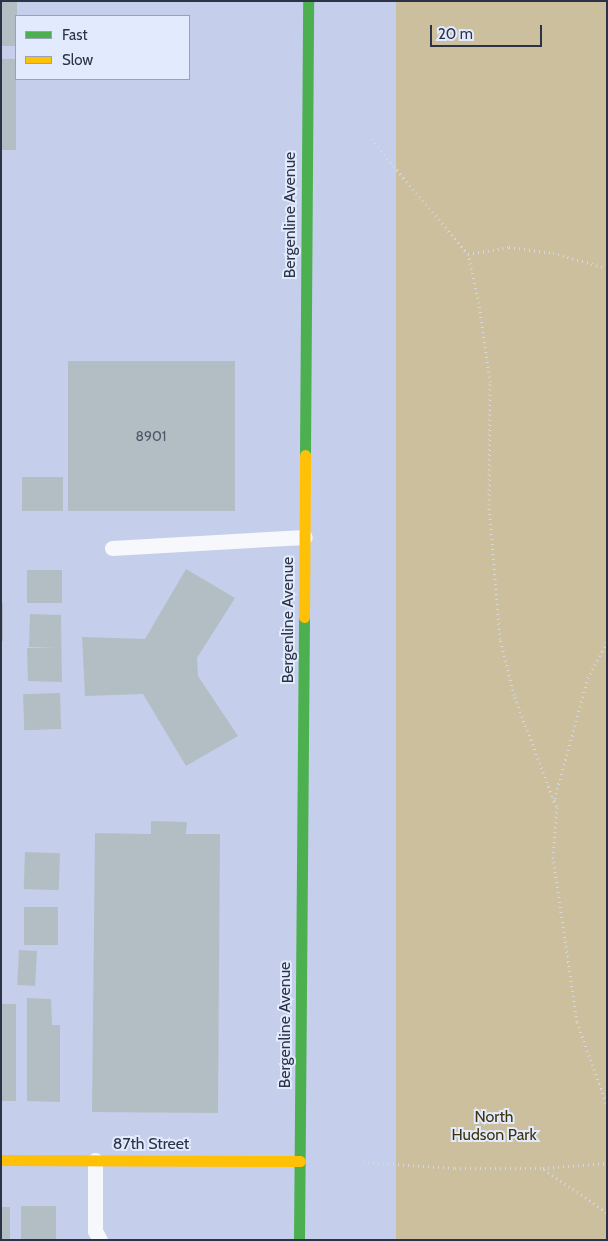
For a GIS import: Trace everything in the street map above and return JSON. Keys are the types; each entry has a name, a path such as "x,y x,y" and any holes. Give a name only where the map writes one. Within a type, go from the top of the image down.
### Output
{"street":[{"name":"Bergenline Avenue","path":"299,1240 308,1"},
{"name":"87th Street","path":"1,1160 300,1161"}],"lane":[{"path":"112,548 305,537"},
{"path":"95,1160 95,1231 100,1240"}],"path":[{"path":"371,139 468,254 479,302 490,382 489,505 500,639 514,695 557,807 553,857 577,1022 607,1105"},
{"path":"468,254 509,247 553,253 607,268"},
{"path":"554,800 588,677 607,642"},
{"path":"363,1162 455,1168 543,1168 607,1163"},
{"path":"543,1168 607,1213"}],"green space":[{"name":"North Hudson Park","path":"396,1 607,1 607,1240 396,1240"}],"building":[{"path":"1,1 17,1 15,46 1,46"},
{"path":"1,59 15,59 16,150 1,150"},
{"path":"68,361 235,361 235,511 68,511"},
{"path":"22,477 63,477 63,511 22,511"},
{"path":"186,569 235,598 197,658 198,676 238,736 186,766 143,694 85,696 82,637 145,639"},
{"path":"27,570 62,570 62,603 27,603"},
{"path":"1,603 3,603 3,641 1,641"},
{"path":"30,614 61,615 62,682 28,681 27,648 56,648 29,647"},
{"path":"60,693 61,729 24,730 23,694"},
{"path":"151,821 187,822 186,834 220,834 218,1113 92,1112 95,833 151,834"},
{"path":"25,852 60,853 59,890 24,889"},
{"path":"24,907 58,907 58,945 24,945"},
{"path":"19,950 37,951 35,986 17,985"},
{"path":"27,998 51,999 52,1025 60,1025 60,1102 27,1101"},
{"path":"1,1004 16,1004 16,1101 1,1101"},
{"path":"21,1206 56,1206 56,1240 21,1240"},
{"path":"1,1207 10,1207 10,1240 1,1240"}],"traffic: fast":[{"path":"305,455 308,1"},
{"path":"299,1240 304,617"}],"traffic: slow":[{"path":"304,617 305,455"},
{"path":"1,1160 300,1161"}]}
